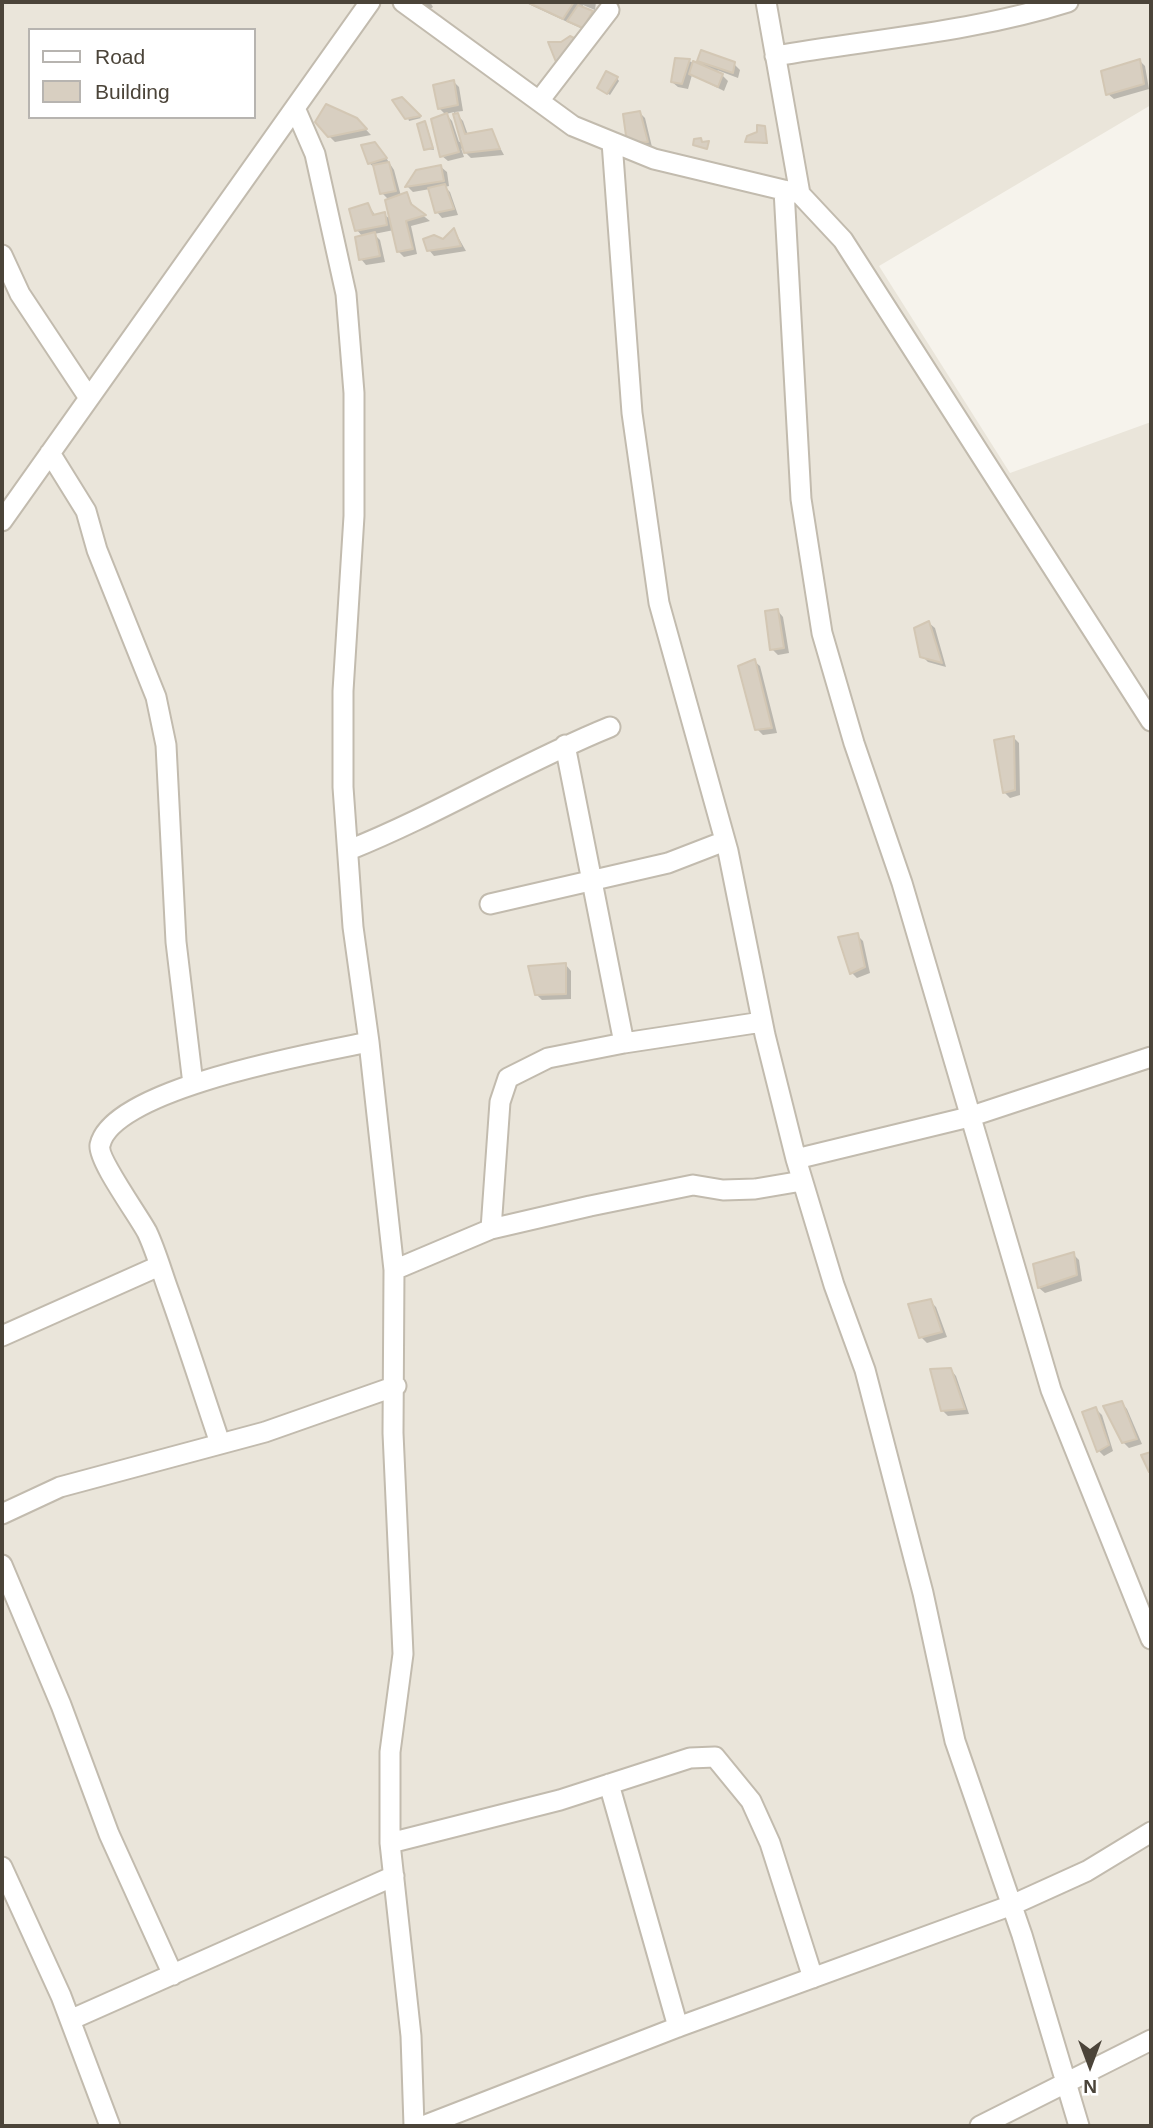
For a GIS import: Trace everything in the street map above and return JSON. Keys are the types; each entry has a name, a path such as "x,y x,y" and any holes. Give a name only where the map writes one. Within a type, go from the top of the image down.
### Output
{"street":[{"path":"2,521 370,2"},
{"path":"403,2 573,126 654,159 792,192 843,240 1151,720"},
{"path":"766,2 792,192 801,499 822,633 854,743 902,883 1051,1390 1151,1639"},
{"path":"775,56 862,41 954,30 1027,8 1068,2"},
{"path":"539,101 609,10"},
{"path":"295,108 315,154 346,294 353,381 354,516 343,691 343,787 353,927 369,1042 394,1269 396,1386 393,1433 403,1654 390,1752 390,1843 411,2036 414,2126"},
{"path":"612,142 632,413 659,603 725,841 762,1022 796,1160 834,1285 865,1370 923,1593 955,1741 1012,1905 1079,2126"},
{"path":"2,256 20,294 89,398"},
{"path":"50,453 86,511 97,550 156,697 166,745 176,942 193,1084"},
{"path":"349,850 410,826 565,745 610,727"},
{"path":"565,745 624,1043"},
{"path":"490,904 668,863 725,841"},
{"path":"491,1229 500,1102 508,1078 548,1058 624,1043 762,1022"},
{"path":"220,1443 149,1236 124,1191 103,1164 99,1149 104,1131 125,1116 193,1084 268,1062 369,1042"},
{"path":"796,1160 969,1117 1151,1057"},
{"path":"394,1269 491,1229 693,1185 723,1190 755,1189 802,1181"},
{"path":"2,1336 159,1266"},
{"path":"2,1511 60,1487 265,1432 396,1386"},
{"path":"2,1565 22,1618 61,1705 110,1835 173,1975"},
{"path":"390,1843 560,1800 690,1758 715,1757 751,1801 771,1843 813,1978"},
{"path":"609,1784 653,1949 678,2027"},
{"path":"423,2126 678,2027 1012,1905 1087,1871 1151,1832"},
{"path":"2,1867 70,2020 110,2126"},
{"path":"70,2020 394,1876"},
{"path":"980,2126 1151,2040"}],"shaded area":[{"path":"2,2 1151,2 1151,105 879,266 1010,473 1151,422 1151,2126 2,2126"}],"building":[{"path":"527,2 574,2 563,19"},
{"path":"578,5 593,11 583,28 567,21"},
{"path":"570,36 578,40 564,64 556,62 548,42 561,42"},
{"path":"701,50 735,62 733,73 697,61"},
{"path":"675,58 690,59 682,84 671,82"},
{"path":"1140,59 1144,84 1106,95 1101,71"},
{"path":"693,61 723,74 718,87 689,74"},
{"path":"606,71 618,77 607,94 597,88"},
{"path":"454,80 458,105 438,109 433,85"},
{"path":"402,97 421,116 405,119 392,100"},
{"path":"326,104 357,118 367,129 328,137 315,122"},
{"path":"640,111 648,142 627,143 623,114"},
{"path":"447,113 459,152 440,157 431,119"},
{"path":"458,113 465,134 492,129 500,149 464,153 453,114"},
{"path":"425,121 433,148 424,150 417,124"},
{"path":"757,125 765,126 767,143 745,142 747,136 757,132"},
{"path":"701,138 702,142 709,141 707,149 693,145 694,139"},
{"path":"375,142 387,158 368,164 361,145"},
{"path":"389,162 396,191 380,194 373,165"},
{"path":"441,165 444,181 405,187 416,170"},
{"path":"445,184 454,209 435,213 428,188"},
{"path":"407,192 411,204 426,215 406,221 413,249 397,252 385,200"},
{"path":"368,203 373,215 385,212 387,225 355,231 349,209"},
{"path":"454,228 461,246 427,251 423,239 434,235 443,239"},
{"path":"375,232 380,256 359,260 355,237"},
{"path":"778,609 784,648 770,650 765,611"},
{"path":"929,621 942,663 920,657 914,628"},
{"path":"755,659 772,728 755,730 738,666"},
{"path":"1014,736 1015,790 1003,793 994,740"},
{"path":"858,933 865,967 850,974 838,937"},
{"path":"566,963 566,994 535,995 528,966"},
{"path":"1074,1252 1077,1275 1038,1288 1033,1264"},
{"path":"931,1299 942,1332 919,1338 908,1304"},
{"path":"951,1368 965,1409 941,1411 930,1369"},
{"path":"1122,1401 1137,1439 1122,1443 1103,1406"},
{"path":"1096,1407 1109,1445 1097,1452 1082,1412"},
{"path":"1151,1452 1151,1471 1149,1472 1141,1455"}]}
